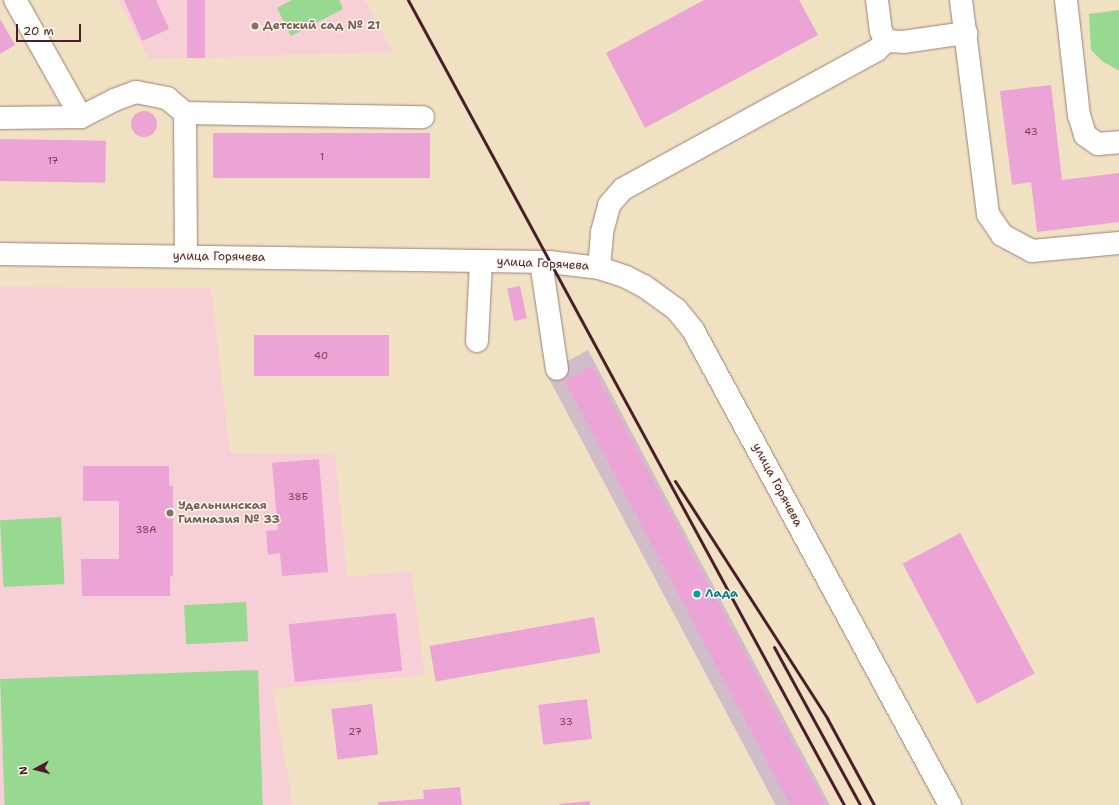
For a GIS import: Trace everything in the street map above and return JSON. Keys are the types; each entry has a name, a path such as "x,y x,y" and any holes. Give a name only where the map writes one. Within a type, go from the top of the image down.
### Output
{"main road":[{"path":"15,0 81,117"},
{"path":"877,0 881,31 886,41"},
{"path":"961,0 988,214 1002,235 1032,251 1119,243"},
{"path":"1066,0 1079,115 1085,135 1098,144 1119,142"},
{"path":"599,268 602,232 609,205 623,189 877,50 886,41 903,42 966,33"},
{"path":"0,118 81,117 114,100 136,92 167,98 186,113 423,117"},
{"path":"186,113 186,256"},
{"name":"улица Горячева","path":"0,254 541,262 599,268 626,277 657,294 676,309 693,330 950,805"},
{"path":"477,341 481,261"},
{"path":"541,262 557,369"}],"shaded area":[{"name":"Детский сад № 21","path":"118,0 364,0 393,52 149,59"},
{"name":"Удельнинская Гимназия № 33","path":"0,287 211,288 230,453 335,455 347,577 411,571 425,675 272,689 292,805 0,805"},
{"name":"Лада","path":"588,350 830,805 776,805 546,373"}],"green space":[{"path":"292,0 339,0 343,9 291,36 277,8"},
{"path":"1119,10 1118,70 1103,62 1091,50 1089,14"},
{"path":"61,517 65,584 4,587 0,520"},
{"path":"246,602 248,641 186,644 184,605"},
{"path":"258,670 263,805 5,805 0,679"}],"building":[{"path":"124,0 156,0 169,29 142,41"},
{"path":"187,0 205,0 205,58 187,58"},
{"path":"704,0 799,0 818,35 645,128 606,53"},
{"path":"0,19 15,45 0,54"},
{"path":"1051,85 1062,180 1119,173 1119,222 1037,232 1031,182 1012,185 1000,91"},
{"path":"144,111 153,115 157,124 153,133 144,137 135,133 131,124 135,115"},
{"path":"213,133 430,133 430,178 213,178"},
{"path":"0,139 106,141 105,183 0,181"},
{"path":"520,286 527,318 514,321 507,289"},
{"path":"254,335 389,335 389,376 254,376"},
{"name":"Лада","path":"592,366 825,805 790,805 565,381"},
{"path":"319,459 328,572 282,576 280,553 268,555 266,531 278,530 272,463"},
{"path":"83,466 169,466 169,486 173,486 173,576 170,576 170,596 82,596 81,559 119,559 119,501 83,501"},
{"path":"960,533 1035,673 977,704 903,564"},
{"path":"396,613 402,671 295,682 289,624"},
{"path":"594,617 600,652 436,681 430,646"},
{"path":"587,699 592,739 543,745 538,705"},
{"path":"372,704 378,755 338,760 331,709"},
{"path":"460,787 462,805 378,805 378,802 424,799 423,790"},
{"path":"590,801 590,805 559,805 559,804"}],"railway":[{"path":"408,0 844,805"},
{"path":"675,481 827,718 874,805"},
{"path":"774,647 860,805"}],"place":[{"name":"Детский сад № 21","path":"255,26"},
{"name":"Удельнинская Гимназия № 33","path":"170,513"},
{"name":"Лада","path":"697,594"}]}
